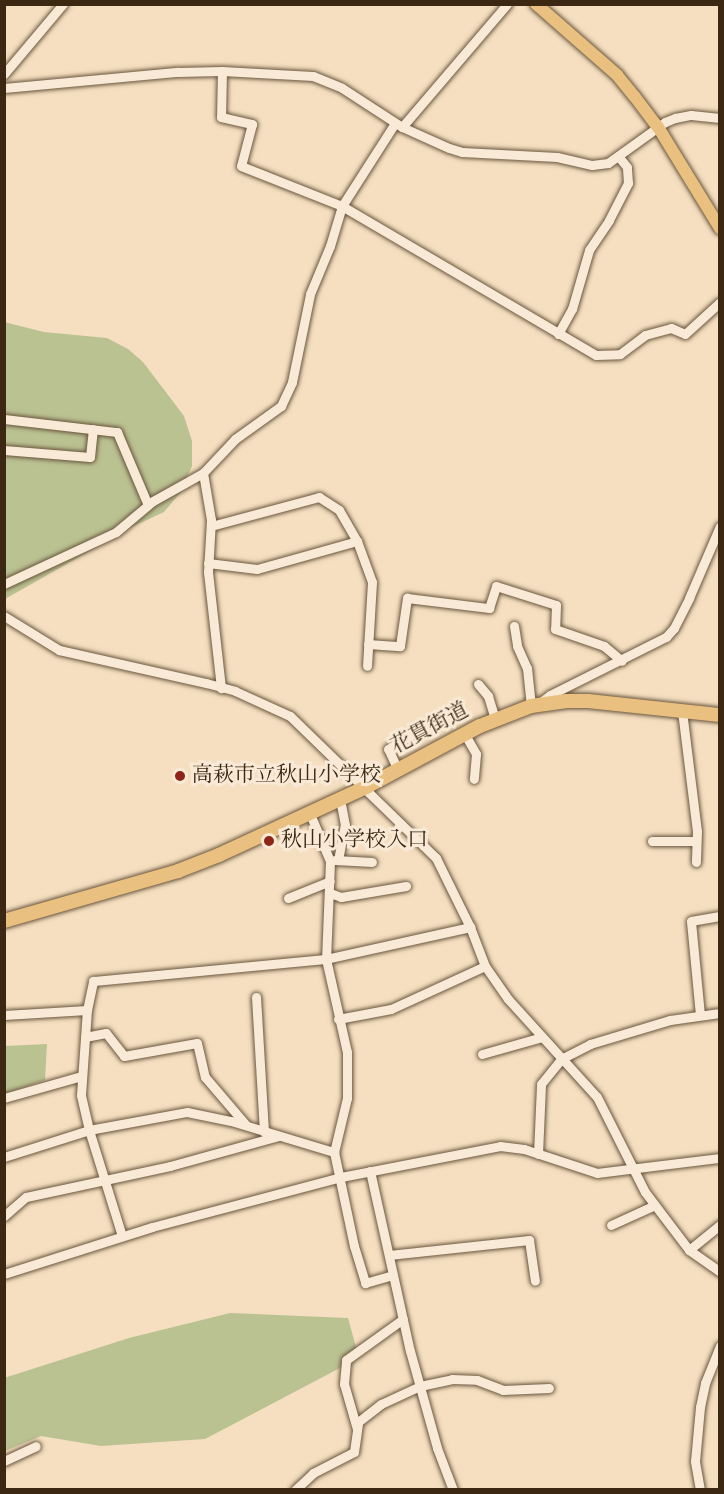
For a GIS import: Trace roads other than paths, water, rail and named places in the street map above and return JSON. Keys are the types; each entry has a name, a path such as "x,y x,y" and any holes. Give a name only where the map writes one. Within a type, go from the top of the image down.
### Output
{"highway":[{"name":"花貫街道","path":"4,921 178,871 310,814 366,787 464,734 495,719 534,705 588,701 720,715"}],"main road":[{"path":"536,4 617,75 658,127 720,228"}],"street":[{"path":"4,74 63,4"},
{"path":"4,584 116,532 148,505 202,473 235,439 285,400 292,382 309,294 327,254 342,206 398,125 507,4"},
{"path":"222,71 221,117 252,124 241,166 342,206 596,355 620,354 645,335 671,328 685,334 720,302"},
{"path":"4,88 222,71 320,78 342,88 398,125 436,144 462,152 557,157 592,165 608,163 658,127 679,116 720,118"},
{"path":"558,334 572,309 589,250 609,220 628,183 627,167 618,156"},
{"path":"4,418 117,432 148,505"},
{"path":"4,450 90,457 93,429"},
{"path":"202,473 211,526 208,563 221,688"},
{"path":"211,526 319,497 339,510 357,541 372,582 367,666"},
{"path":"514,626 517,646 527,668 534,705 657,643 674,628 720,526"},
{"path":"208,563 257,569 357,541"},
{"path":"368,644 400,646 407,598 489,608 496,586 556,605 555,629 604,646 622,661"},
{"path":"4,616 59,650 221,688 290,716 366,787 436,858 470,927 485,966 508,999 597,1097 632,1169 655,1205 689,1250 720,1272"},
{"path":"478,684 488,696 495,719"},
{"path":"682,711 696,841 696,862"},
{"path":"398,770 388,749 420,729"},
{"path":"464,734 476,754 474,779"},
{"path":"340,800 345,825 330,881 326,959 346,1052 347,1098 334,1152 354,1246 365,1282 393,1275"},
{"path":"310,814 334,861"},
{"path":"652,841 696,841"},
{"path":"334,861 372,862"},
{"path":"288,898 330,881"},
{"path":"330,893 341,897 406,886"},
{"path":"700,1016 691,921 720,916"},
{"path":"123,1236 89,1130 81,1095 87,1010 93,981 326,959 470,927"},
{"path":"338,1019 392,1009 485,966"},
{"path":"256,997 264,1132"},
{"path":"4,1015 87,1010"},
{"path":"538,1154 541,1084 561,1059 590,1044 670,1020 720,1013"},
{"path":"85,1037 106,1033 124,1056 197,1043 205,1077 248,1126"},
{"path":"482,1054 542,1037"},
{"path":"4,1098 82,1076"},
{"path":"4,1157 89,1130 187,1112 248,1126 334,1152"},
{"path":"5,1213 26,1197 170,1166 278,1136"},
{"path":"4,1274 123,1236 341,1177 500,1146 524,1149 597,1173 720,1158"},
{"path":"370,1171 420,1386 437,1448 453,1490"},
{"path":"611,1225 655,1205"},
{"path":"689,1250 720,1225"},
{"path":"389,1255 529,1240 535,1281"},
{"path":"357,1429 344,1384 346,1360 403,1319"},
{"path":"700,1490 695,1461 700,1407 705,1383 720,1346"},
{"path":"295,1490 313,1473 354,1452 358,1422 381,1404 420,1386 452,1379 477,1380 503,1390 549,1388"},
{"path":"4,1461 36,1446"}],"place":[{"name":"高萩市立秋山小学校","path":"180,776"},
{"name":"秋山小学校入口","path":"269,841"}]}
